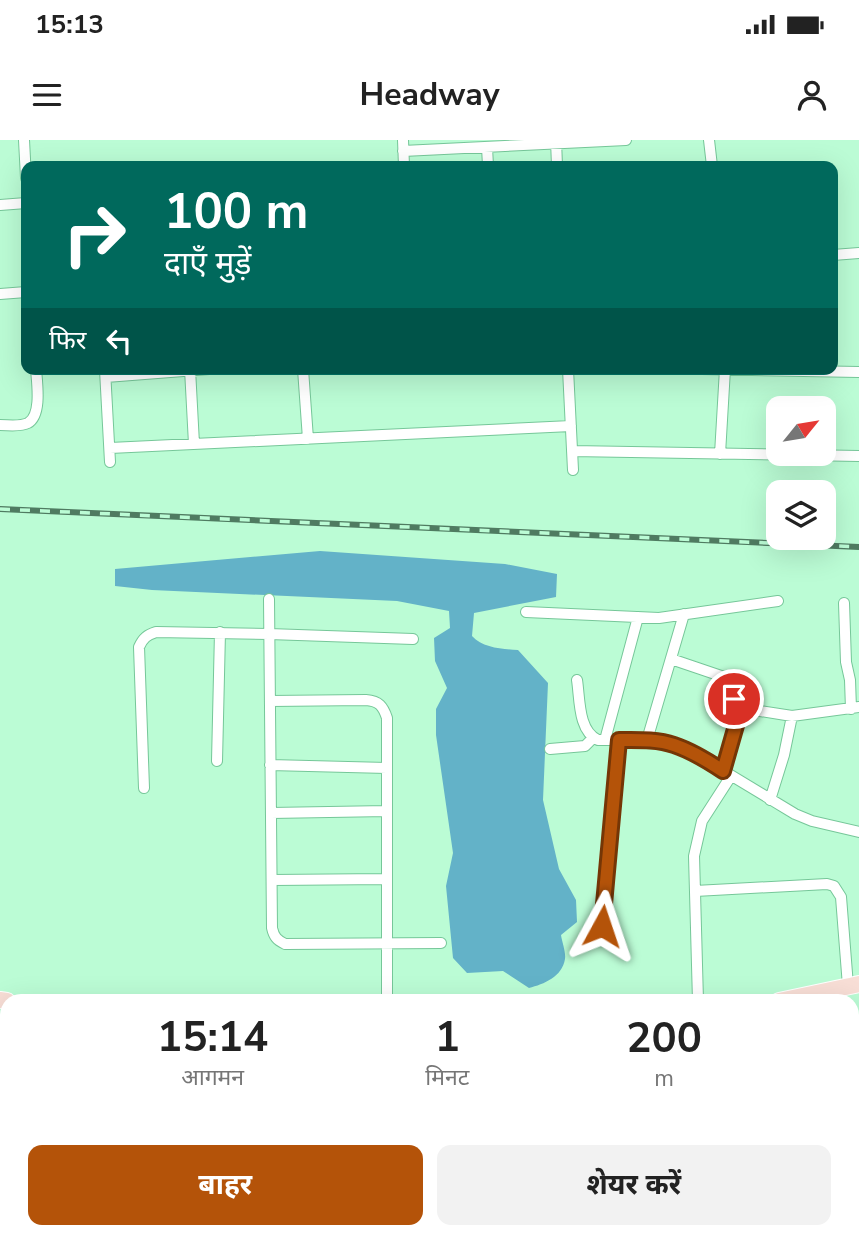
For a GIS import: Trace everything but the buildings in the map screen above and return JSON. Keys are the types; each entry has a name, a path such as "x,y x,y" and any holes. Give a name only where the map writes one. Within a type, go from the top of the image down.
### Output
{"main road":[{"path":"811,994 853,985"}],"street":[{"path":"24,140 25,161"},
{"path":"403,146 488,147 626,140"},
{"path":"709,140 711,161"},
{"path":"556,142 557,161"},
{"path":"488,147 488,161"},
{"path":"0,205 21,203"},
{"path":"838,255 859,253"},
{"path":"0,294 21,292"},
{"path":"838,372 859,372"},
{"path":"0,425 20,426 34,418 37,407 36,375"},
{"path":"105,375 110,462"},
{"path":"190,375 194,444"},
{"path":"303,375 308,439"},
{"path":"568,375 573,470"},
{"path":"720,454 725,375"},
{"path":"110,448 571,426"},
{"path":"572,451 859,457"},
{"path":"269,599 274,935 278,941 285,944 441,943"},
{"path":"526,612 659,618 778,601"},
{"path":"671,659 730,679 737,687 735,703 741,708 792,716 855,708 846,662 844,603"},
{"path":"647,740 684,614"},
{"path":"605,740 638,617"},
{"path":"144,788 139,647 148,635 156,632 219,632 414,639"},
{"path":"217,761 219,632"},
{"path":"577,680 583,723 593,738 673,744 694,753 795,814 812,821 859,832"},
{"path":"270,701 376,701 383,707 387,718 387,994"},
{"path":"698,994 694,856 702,821 727,773 741,708"},
{"path":"771,800 792,716"},
{"path":"550,748 585,746 593,738"},
{"path":"602,926 619,740"},
{"path":"270,765 387,768"},
{"path":"271,813 387,811"},
{"path":"272,880 387,878"},
{"path":"695,891 827,884 834,886 841,897 853,985"}],"water":[{"path":"320,551 505,564 557,574 556,597 474,613 472,636 487,645 518,650 548,683 543,800 559,869 576,900 577,922 561,935 565,956 563,965 556,975 546,982 529,988 503,971 467,973 453,958 446,886 453,853 436,735 436,709 447,688 435,661 434,638 450,628 449,611 397,601 115,586 115,569"}],"railway":[{"path":"0,509 859,547"}],"route":[{"path":"602,926 619,740 673,744 723,771 741,708 734,699"}]}
